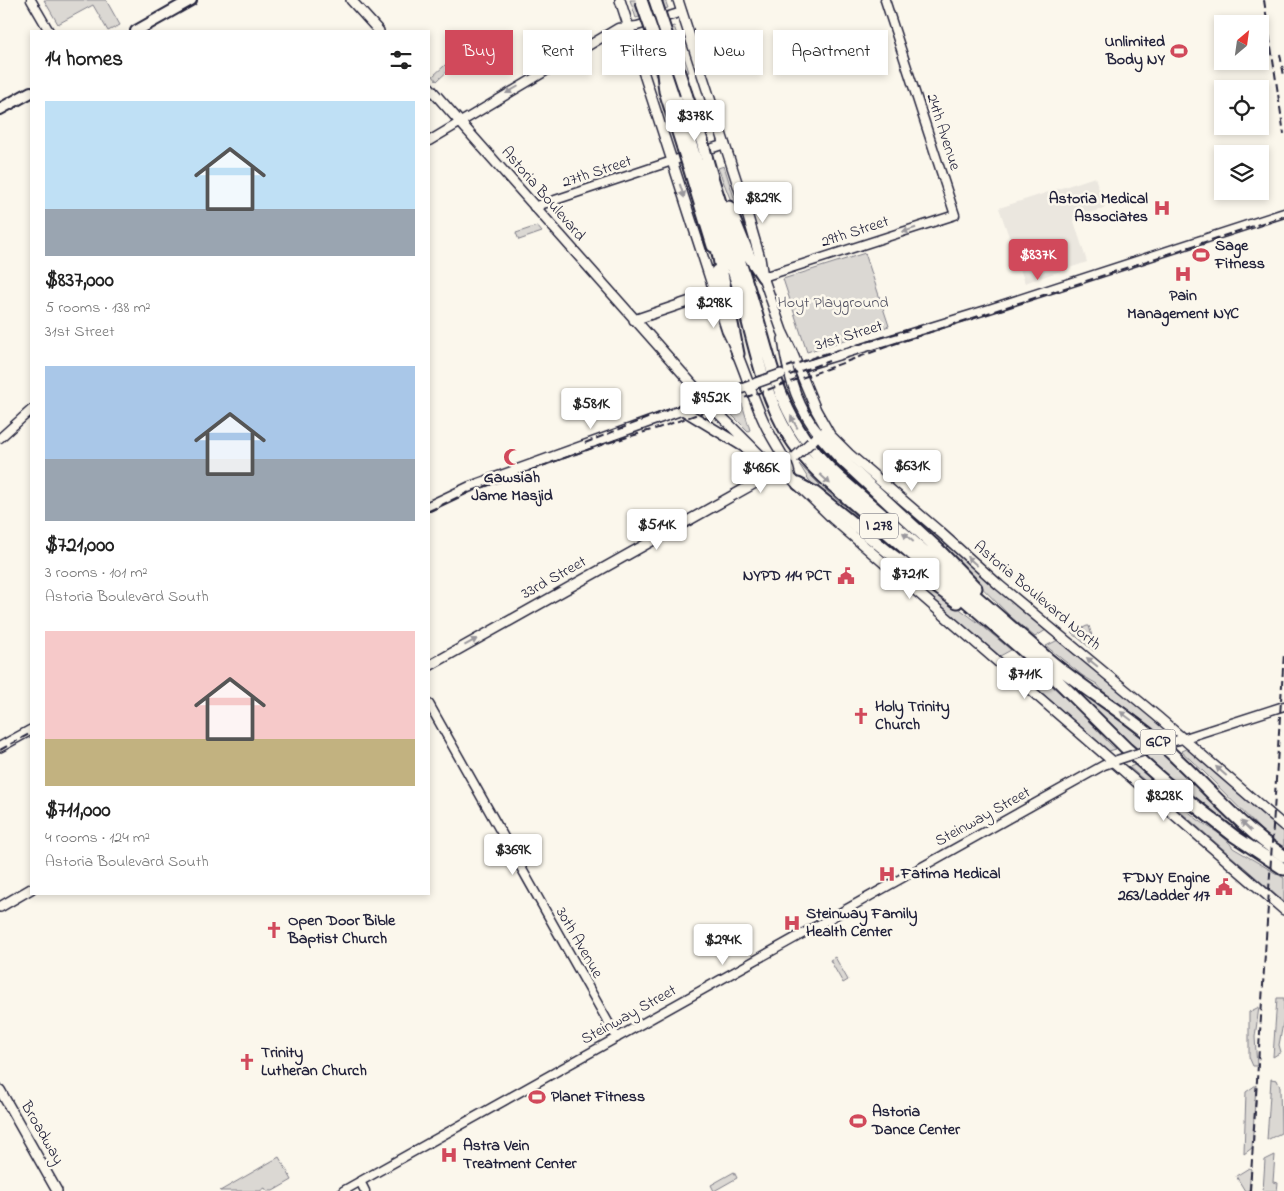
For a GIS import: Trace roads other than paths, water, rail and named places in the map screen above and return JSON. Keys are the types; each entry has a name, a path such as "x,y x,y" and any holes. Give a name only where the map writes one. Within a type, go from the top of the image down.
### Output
{"highway":[{"name":"I 278","path":"640,0 651,30"},
{"name":"I 278","path":"655,0 675,98"},
{"path":"663,75 665,91 675,98"},
{"name":"I 278","path":"667,75 690,145 698,160 740,292 758,363 774,406 789,436 803,456 828,482 1073,694 1127,749 1170,786 1234,836 1284,869"},
{"path":"698,160 749,256 763,278"},
{"path":"698,160 715,252 718,280 714,293"},
{"path":"698,160 738,354"},
{"name":"GCP","path":"698,160 749,290 770,364 786,407 799,432 818,457 1072,679 1116,709 1162,745 1205,784 1250,830 1284,856"},
{"path":"815,438 841,459 938,549 1024,638"},
{"path":"794,481 815,493 904,564 1010,639"}],"main road":[{"path":"138,30 191,0"},
{"path":"351,0 378,30"},
{"path":"620,0 646,75 727,331 752,384 766,428 791,461 794,481"},
{"path":"678,0 758,250 763,278 782,331 785,373 815,438"},
{"name":"Astoria Boulevard","path":"430,88 706,400 765,460"},
{"path":"0,109 30,93"},
{"path":"634,320 714,293"},
{"name":"Astoria Boulevard North","path":"782,331 820,419 830,434 849,454 1284,826"},
{"name":"31st Street","path":"430,506 469,487 798,368"},
{"path":"681,409 765,460 794,481 825,511 1115,761 1284,910"},
{"name":"33rd Street","path":"430,665 778,471 815,438"},
{"path":"0,748 30,731"},
{"path":"0,907 30,890"},
{"name":"Broadway","path":"0,1090 58,1191"}],"street":[{"path":"31,0 48,30"},
{"name":"24th Avenue","path":"885,0 955,215"},
{"path":"430,140 618,28 637,26 682,12"},
{"name":"27th Street","path":"534,206 725,144"},
{"name":"31st Street","path":"798,368 986,310 1284,213"},
{"name":"29th Street","path":"763,278 955,215"},
{"path":"0,438 30,411"},
{"name":"30th Avenue","path":"430,706 617,1038"},
{"name":"Steinway Street","path":"343,1191 1115,761 1284,706"},
{"path":"360,1181 365,1191"}],"railway":[{"path":"1264,0 1284,134"},
{"path":"1280,54 1284,76"},
{"path":"430,511 469,492 598,446 658,428 897,343 1284,216"},
{"path":"585,443 685,403 821,355 923,326"},
{"path":"767,383 829,361"},
{"path":"1250,1191 1284,653"},
{"path":"0,750 30,734"}],"place":[{"name":"Unlimited Body NY","path":"1179,51"},
{"name":"Astoria Medical Associates","path":"1162,208"},
{"name":"Sage Fitness","path":"1201,255"},
{"name":"Pain Management NYC","path":"1183,274"},
{"name":"Gawsiah Jame Masjid","path":"512,457"},
{"name":"NYPD 114 PCT","path":"846,576"},
{"name":"Holy Trinity Church","path":"861,716"},
{"name":"Fatima Medical","path":"887,874"},
{"name":"FDNY Engine 263/Ladder 117","path":"1224,887"},
{"name":"Steinway Family Health Center","path":"792,923"},
{"name":"Open Door Bible Baptist Church","path":"274,930"},
{"name":"Trinity Lutheran Church","path":"247,1062"},
{"name":"Planet Fitness","path":"537,1097"},
{"name":"Astoria Dance Center","path":"858,1121"},
{"name":"Astra Vein Treatment Center","path":"449,1155"}],"park label":[{"name":"Hoyt Playground","path":"833,303"}]}
